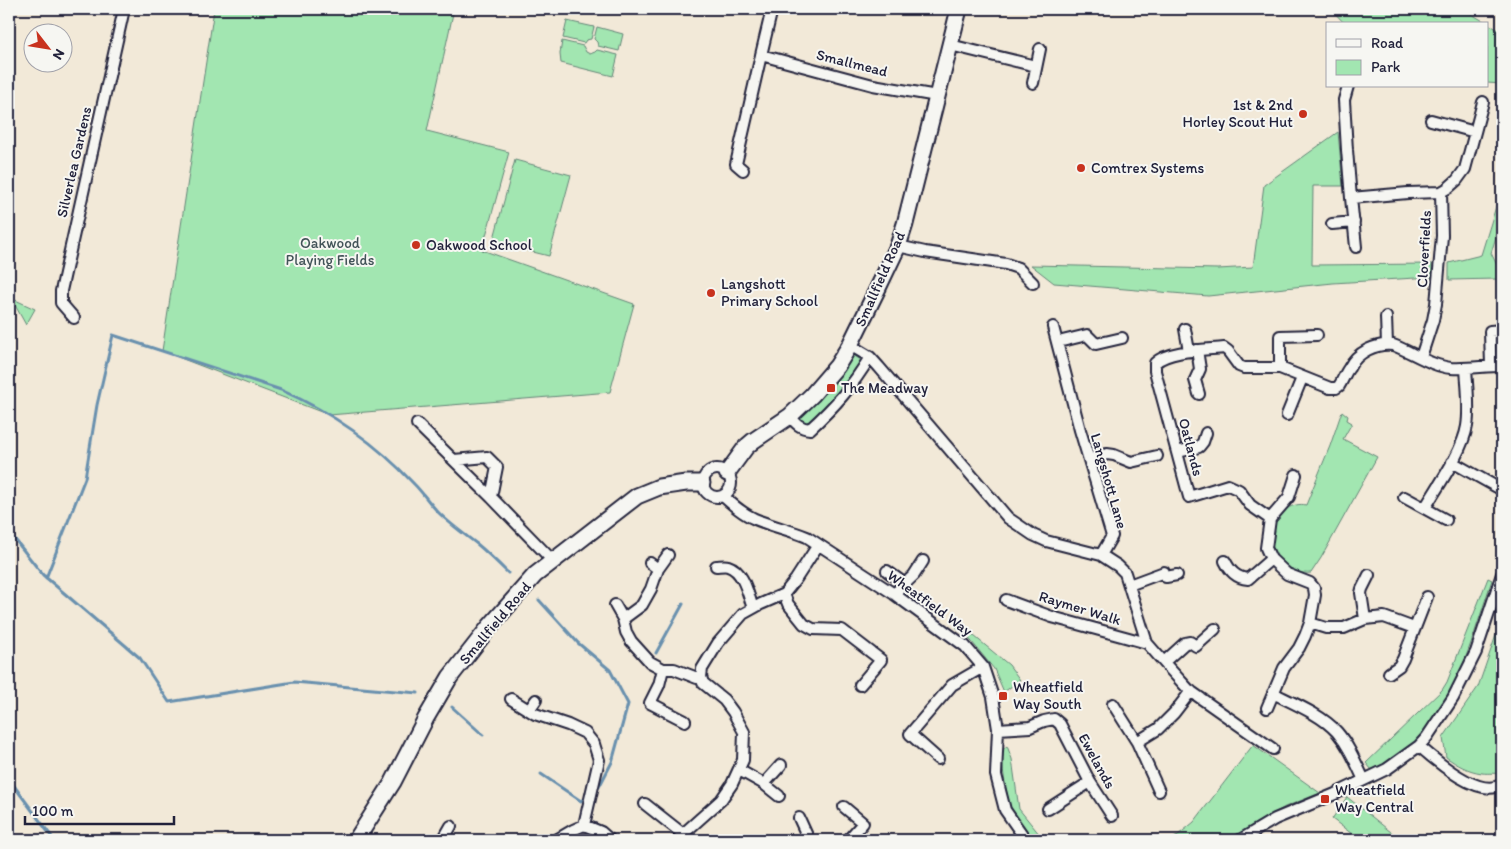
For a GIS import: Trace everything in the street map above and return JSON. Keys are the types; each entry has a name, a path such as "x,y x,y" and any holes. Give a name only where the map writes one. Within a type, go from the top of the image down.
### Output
{"street":[{"name":"Silverlea Gardens","path":"74,318 61,303 60,291 124,9"},
{"path":"739,167 772,9"},
{"name":"Smallfield Road","path":"727,474 752,441 790,416 831,375 850,344 898,246 959,9"},
{"path":"950,44 1036,66"},
{"path":"1033,82 1040,49"},
{"name":"Smallmead","path":"761,55 872,85 937,96"},
{"path":"1347,88 1344,100 1356,247"},
{"path":"1441,192 1457,180 1465,169 1483,102"},
{"path":"1431,120 1475,132"},
{"name":"Cloverfields","path":"1351,198 1441,192 1442,236 1436,304 1421,357"},
{"path":"1332,224 1354,222"},
{"path":"898,246 1006,264 1018,268 1033,283"},
{"path":"1386,317 1387,344"},
{"name":"Langshott Lane","path":"1053,328 1080,430 1112,536 1101,555"},
{"path":"1185,329 1200,369 1196,380 1199,394"},
{"path":"1490,366 1490,331 1502,330"},
{"path":"1058,342 1087,335 1096,344 1122,338"},
{"path":"1280,368 1280,336 1317,335"},
{"path":"850,344 880,366 1008,518 1032,535 1046,541 1101,555 1118,566 1125,573 1147,643 1190,691 1273,750"},
{"path":"1193,351 1224,348 1239,366 1244,368 1280,368 1330,388 1336,388 1349,366 1359,355 1372,348 1387,344 1442,366 1466,368 1502,366"},
{"name":"Oatlands","path":"1193,351 1164,357 1155,364 1155,371 1189,497 1228,485 1239,490 1250,506 1270,519"},
{"path":"790,416 796,425 810,430 833,408 870,357"},
{"path":"1425,508 1452,462 1467,427 1466,368"},
{"path":"1287,415 1302,378"},
{"path":"417,424 492,496 554,561"},
{"path":"1177,452 1199,448 1206,433"},
{"path":"1089,460 1107,454 1131,462 1157,456"},
{"path":"454,460 486,457 498,467 492,496"},
{"path":"1452,462 1502,490"},
{"path":"713,469 723,470 730,478 730,488 723,496 714,498 704,491 702,483 705,474 713,469"},
{"path":"1267,708 1284,668 1299,648 1310,623 1315,595 1314,588 1310,582 1287,574 1270,559 1266,548 1270,519 1288,497 1296,475"},
{"name":"Smallfield Road","path":"356,840 393,782 426,718 450,677 490,626 535,575 637,496 659,487 702,483"},
{"name":"Wheatfield Way","path":"723,496 755,519 807,537 894,594 966,646 982,667 993,697 998,729 996,774 1005,810 1026,840"},
{"path":"1404,497 1446,520"},
{"path":"645,804 681,837 722,800 743,760 744,732 724,700 703,683 701,677 702,669 718,643 743,614 784,594 796,580 818,545"},
{"path":"623,619 642,605 651,589 654,566 668,555"},
{"path":"1224,561 1235,575 1248,579 1270,559"},
{"path":"894,594 914,576 923,561"},
{"path":"716,566 728,566 737,572 742,578 753,608"},
{"path":"887,571 905,584"},
{"path":"1129,585 1164,572 1166,577 1176,575"},
{"path":"1240,840 1254,836 1275,819 1335,794 1386,769 1418,746 1427,737 1453,698 1476,652 1502,574"},
{"path":"1365,619 1361,593 1370,576"},
{"path":"784,594 788,604 804,624 813,629 842,630 880,660 860,685"},
{"path":"1389,673 1399,666 1403,660 1427,597"},
{"name":"Raymer Walk","path":"1006,600 1052,617 1147,643"},
{"path":"615,605 623,619 626,632 640,652 650,662 663,669 674,669 697,678 701,677"},
{"path":"1310,623 1326,628 1344,628 1365,619 1384,617 1414,628"},
{"path":"1164,662 1185,643 1190,642 1196,646 1215,629"},
{"path":"938,759 910,734 952,686 982,667"},
{"path":"663,669 659,685 650,703 685,721"},
{"path":"1137,742 1158,729 1174,713 1190,691"},
{"path":"1273,693 1313,713 1336,731 1353,754 1364,780"},
{"path":"511,699 535,714 568,725 585,734 594,744 599,760 584,825"},
{"path":"529,710 536,700"},
{"path":"1113,704 1137,742 1159,791"},
{"name":"Ewelands","path":"998,729 1030,726 1054,719 1060,724 1090,782 1112,816"},
{"path":"1418,746 1448,770 1472,783 1501,789"},
{"path":"764,784 781,765"},
{"path":"739,770 764,784 779,796"},
{"path":"1048,809 1090,782"},
{"path":"844,807 863,823 848,840"},
{"path":"799,818 809,840"},
{"path":"556,840 584,825 601,832 610,840"},
{"path":"443,840 451,826"}],"green space":[{"name":"Oakwood Playing Fields","path":"214,9 454,9 427,131 509,152 482,250 634,304 610,392 329,415 162,351"},
{"path":"1331,9 1463,9 1485,22 1343,22"},
{"path":"567,21 594,27 591,39 586,40 584,43 563,38"},
{"path":"1488,24 1502,32 1502,84 1488,83"},
{"path":"597,27 623,34 619,51 598,46 594,39"},
{"path":"562,41 583,46 586,52 590,54 597,50 618,55 613,76 561,63"},
{"path":"1338,132 1343,186 1313,186 1312,265 1432,264 1432,277 1333,283 1208,296 1054,283 1031,265 1218,269 1253,267 1264,185"},
{"path":"515,160 571,175 549,256 493,242"},
{"path":"1502,187 1502,218 1491,253 1502,275 1502,306 1497,279 1449,280 1449,263 1481,255"},
{"path":"11,298 35,309 26,325"},
{"path":"853,355 861,360 849,378 809,425 804,424 800,420 801,416 831,386"},
{"path":"1342,411 1348,416 1347,420 1352,423 1343,439 1377,457 1311,573 1298,572 1288,566 1270,548 1274,527 1279,515 1283,511 1292,506 1306,505"},
{"path":"1488,578 1492,580 1471,643 1454,686 1443,706 1417,741 1396,757 1372,770 1366,763 1442,690 1447,682"},
{"path":"1502,618 1502,775 1477,772 1454,763 1446,757 1443,738 1478,687"},
{"path":"957,624 1009,665 1020,680 1004,692 994,669 967,636 956,627"},
{"path":"1253,745 1320,793 1285,807 1231,840 1172,840 1194,822"},
{"path":"1007,746 1012,759 1019,809 1044,840 1032,840 1020,827 1013,815 1003,767 1002,750"},
{"path":"1347,797 1401,840 1360,840 1332,819"}],"waterway":[{"path":"46,578 85,478 97,405 113,335 281,390 318,408 369,442 400,469 443,517 481,547 508,573"},
{"path":"9,532 43,575 140,658 169,702 294,682 418,693"},
{"path":"539,600 578,643 610,670 628,704 612,762 599,787"},
{"path":"656,653 683,604"},
{"path":"452,707 483,735"},
{"path":"541,774 582,800"},
{"path":"9,779 54,840"}],"place":[{"name":"1st & 2nd Horley Scout Hut","path":"1303,114"},
{"name":"Comtrex Systems","path":"1081,168"},
{"name":"Oakwood School","path":"416,245"},
{"name":"Langshott Primary School","path":"711,293"},
{"name":"The Meadway","path":"831,388"},
{"name":"Wheatfield Way South","path":"1003,696"},
{"name":"Wheatfield Way Central","path":"1325,799"}]}
